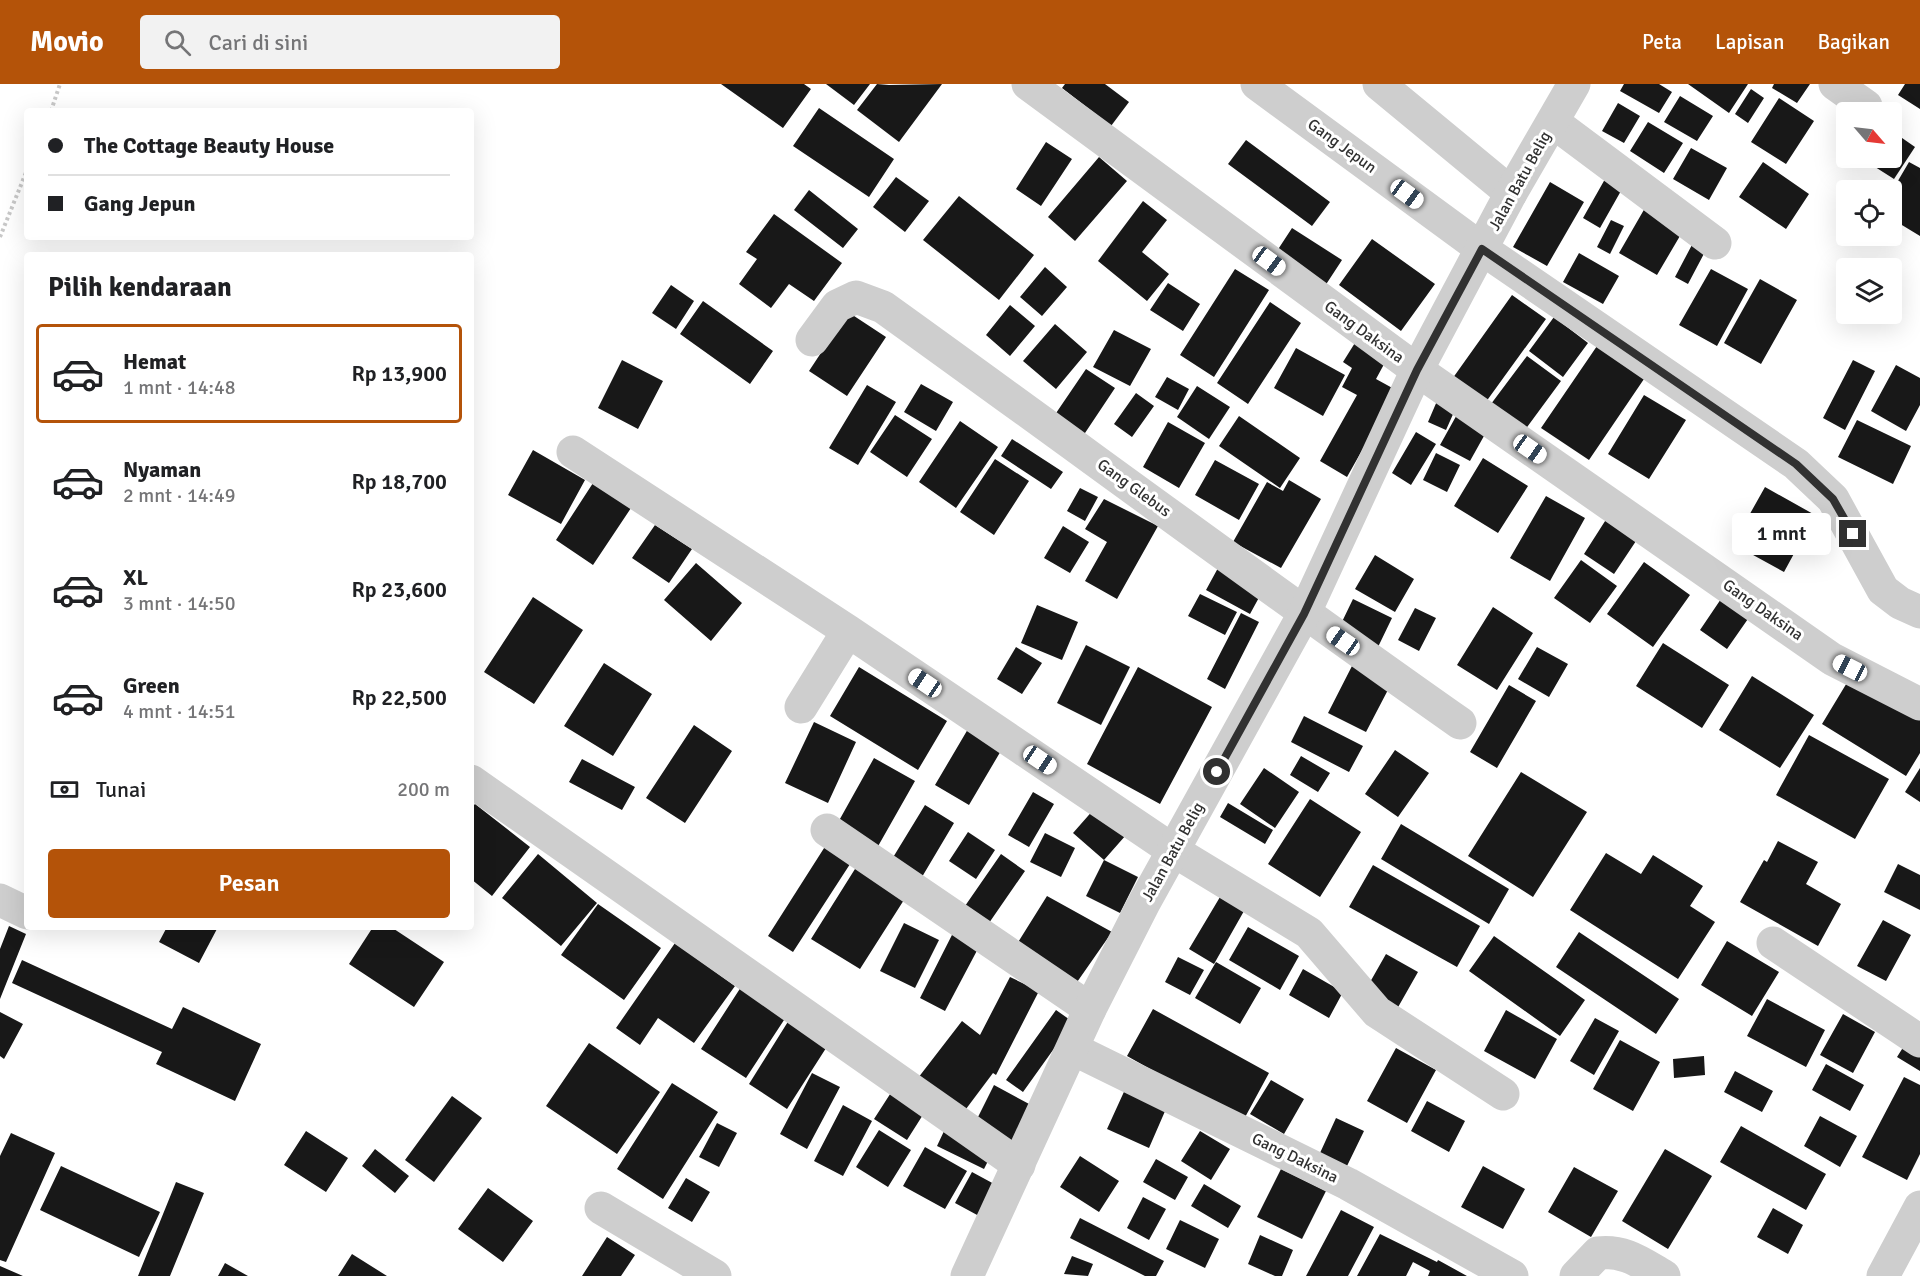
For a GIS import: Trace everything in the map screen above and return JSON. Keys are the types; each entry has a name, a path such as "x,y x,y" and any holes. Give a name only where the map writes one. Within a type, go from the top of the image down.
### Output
{"street":[{"name":"Gang Daksina","path":"1028,84 1417,370 1832,659 1920,704"},
{"name":"Gang Jepun","path":"1257,84 1482,249 1796,464 1833,499 1883,590 1900,603 1920,612"},
{"path":"1379,84 1510,193"},
{"name":"Jalan Batu Belig","path":"967,1276 1090,1009 1304,614 1417,370 1510,193 1574,84"},
{"path":"1835,84 1860,102"},
{"path":"1553,122 1716,243"},
{"name":"Gang Glebus","path":"812,340 837,306 856,297 883,307 1200,535 1304,614 1460,723"},
{"path":"573,452 848,631 1174,851 1309,933 1377,1012 1503,1094"},
{"path":"801,707 848,631"},
{"path":"474,782 1019,1164"},
{"path":"827,830 1090,1009"},
{"path":"0,900 24,912"},
{"path":"1773,943 1920,1041"},
{"name":"Gang Daksina","path":"1073,1049 1348,1184 1512,1276"},
{"path":"601,1208 715,1276"},
{"path":"1883,1276 1919,1211"},
{"path":"1576,1276 1580,1269 1598,1253 1615,1251 1627,1254 1664,1276"}],"path":[{"path":"52,108 60,84"},
{"path":"0,237 24,177"}],"building":[{"path":"721,84 804,84 811,89 783,128"},
{"path":"826,84 870,84 854,105"},
{"path":"877,84 942,84 899,142 857,110"},
{"path":"1065,84 1105,84 1129,102 1111,126 1062,88"},
{"path":"1624,84 1659,84 1672,92 1659,113 1620,91"},
{"path":"1688,84 1748,84 1729,113"},
{"path":"1774,84 1810,84 1797,103 1772,88"},
{"path":"1905,84 1920,84 1920,109 1898,95"},
{"path":"1751,89 1764,98 1748,123 1735,114"},
{"path":"1680,96 1713,116 1697,141 1664,122"},
{"path":"1779,98 1814,121 1786,164 1751,142"},
{"path":"1618,103 1640,116 1624,143 1602,131"},
{"path":"819,108 894,159 869,197 793,146"},
{"path":"1648,122 1683,143 1664,173 1630,151"},
{"path":"1902,138 1915,147 1902,167"},
{"path":"1246,140 1330,202 1312,226 1228,164"},
{"path":"1046,142 1072,159 1041,206 1016,189"},
{"path":"1691,148 1727,168 1709,200 1673,179"},
{"path":"1099,157 1127,181 1075,241 1048,217"},
{"path":"1763,162 1809,194 1786,229 1739,197"},
{"path":"1909,162 1920,168 1920,236 1902,225 1902,180 1898,180"},
{"path":"1877,168 1901,168 1894,179"},
{"path":"1609,172 1626,182 1600,228 1583,218"},
{"path":"896,177 929,201 905,232 873,207"},
{"path":"1550,182 1584,202 1547,266 1513,247"},
{"path":"809,190 858,229 843,248 794,210"},
{"path":"959,196 1034,255 999,300 923,240"},
{"path":"1143,201 1167,220 1142,252 1169,274 1147,301 1098,261"},
{"path":"1649,201 1687,224 1657,275 1619,253"},
{"path":"774,214 842,263 814,301 789,284 771,308 739,284 757,259 746,252"},
{"path":"1611,220 1624,226 1610,254 1597,247"},
{"path":"1292,228 1342,260 1325,286 1275,254"},
{"path":"1372,239 1435,284 1401,331 1339,285"},
{"path":"1694,241 1707,248 1688,284 1675,277"},
{"path":"1579,253 1619,276 1603,304 1563,282"},
{"path":"1045,267 1067,287 1042,316 1020,297"},
{"path":"1235,269 1269,290 1214,377 1180,355"},
{"path":"1711,269 1748,289 1717,346 1679,325"},
{"path":"1760,279 1797,300 1761,364 1724,343"},
{"path":"1168,283 1200,304 1183,331 1150,310"},
{"path":"671,285 694,301 676,329 652,313"},
{"path":"1512,295 1546,319 1483,406 1450,382"},
{"path":"703,301 773,351 750,384 680,334"},
{"path":"1270,302 1301,323 1248,404 1217,383"},
{"path":"1010,305 1035,326 1010,356 986,335"},
{"path":"848,312 886,337 847,396 809,371"},
{"path":"1554,317 1588,343 1563,377 1529,351"},
{"path":"1055,324 1087,352 1056,389 1023,361"},
{"path":"1114,330 1151,349 1130,386 1093,367"},
{"path":"1358,338 1389,355 1376,379 1396,390 1347,477 1320,461 1357,395 1342,387 1352,368 1343,362"},
{"path":"1597,346 1644,379 1589,460 1541,428"},
{"path":"1296,348 1345,375 1323,416 1274,388"},
{"path":"1527,356 1561,381 1519,438 1485,412"},
{"path":"622,360 663,381 638,429 598,408"},
{"path":"1853,360 1875,371 1845,430 1823,418"},
{"path":"1896,365 1920,378 1920,405 1906,431 1871,411"},
{"path":"1086,369 1115,388 1081,439 1052,419"},
{"path":"1167,377 1189,389 1178,410 1155,397"},
{"path":"921,384 953,402 936,431 904,412"},
{"path":"867,385 896,402 858,465 829,448"},
{"path":"1197,386 1230,407 1209,439 1177,417"},
{"path":"1136,393 1154,406 1132,437 1114,424"},
{"path":"1440,394 1458,403 1446,430 1428,422"},
{"path":"1644,395 1686,420 1649,479 1608,454"},
{"path":"1459,411 1489,427 1470,461 1440,445"},
{"path":"895,415 932,439 907,477 870,452"},
{"path":"1239,416 1300,458 1280,488 1219,446"},
{"path":"1857,420 1911,446 1893,484 1838,457"},
{"path":"960,421 998,447 956,508 919,482"},
{"path":"1168,422 1205,443 1179,488 1143,467"},
{"path":"1416,432 1436,444 1411,485 1392,473"},
{"path":"1012,439 1063,472 1051,489 1001,456"},
{"path":"533,450 585,480 561,524 508,495"},
{"path":"1436,453 1460,465 1447,492 1423,480"},
{"path":"1483,458 1528,486 1498,533 1454,506"},
{"path":"995,459 1029,481 994,535 960,512"},
{"path":"1215,460 1259,484 1239,520 1195,495"},
{"path":"1289,480 1321,499 1281,568 1233,542 1267,482 1283,491"},
{"path":"593,483 631,508 593,565 556,540"},
{"path":"1765,487 1815,515 1784,572 1733,544"},
{"path":"1080,488 1098,497 1085,521 1067,511"},
{"path":"1546,496 1585,518 1550,581 1510,558"},
{"path":"1104,499 1158,526 1117,599 1085,581 1107,542 1085,529"},
{"path":"1607,518 1638,538 1614,574 1584,554"},
{"path":"655,525 692,549 669,583 632,558"},
{"path":"1063,526 1089,542 1070,573 1044,558"},
{"path":"1375,555 1414,579 1395,612 1355,589"},
{"path":"1581,560 1617,586 1590,623 1554,598"},
{"path":"1644,562 1690,595 1653,647 1607,614"},
{"path":"696,563 742,603 711,641 664,600"},
{"path":"1218,568 1262,592 1250,614 1206,590"},
{"path":"1200,594 1237,612 1225,635 1188,616"},
{"path":"1723,596 1750,616 1727,649 1700,630"},
{"path":"533,597 583,630 534,704 484,672"},
{"path":"1353,599 1392,618 1378,647 1339,628"},
{"path":"1037,605 1078,622 1062,660 1021,643"},
{"path":"1493,607 1533,633 1497,690 1457,665"},
{"path":"1415,608 1436,618 1419,651 1398,640"},
{"path":"1241,613 1259,622 1225,689 1207,679"},
{"path":"1663,643 1729,685 1702,728 1636,686"},
{"path":"1086,645 1130,667 1101,725 1057,703"},
{"path":"1016,647 1042,663 1022,694 997,679"},
{"path":"1537,647 1568,664 1549,697 1518,679"},
{"path":"604,663 652,694 613,756 564,726"},
{"path":"1352,666 1390,686 1366,732 1328,713"},
{"path":"859,667 947,721 918,770 830,716"},
{"path":"1138,667 1212,707 1160,804 1087,764"},
{"path":"1752,676 1814,715 1780,768 1719,730"},
{"path":"1851,676 1920,718 1920,753 1906,776 1822,724"},
{"path":"1509,685 1536,701 1497,768 1470,752"},
{"path":"1304,716 1363,746 1349,772 1291,742"},
{"path":"814,722 856,742 828,803 785,783"},
{"path":"694,725 732,751 685,823 646,798"},
{"path":"968,729 1002,749 969,805 935,785"},
{"path":"1809,735 1889,779 1855,839 1776,795"},
{"path":"1395,750 1429,773 1398,817 1365,794"},
{"path":"1301,756 1330,773 1318,792 1290,775"},
{"path":"874,758 915,781 877,848 836,826"},
{"path":"582,759 635,787 622,810 569,782"},
{"path":"1264,768 1299,792 1275,828 1240,804"},
{"path":"1920,768 1920,802 1905,792"},
{"path":"1521,772 1587,812 1533,897 1468,856"},
{"path":"1033,792 1054,804 1029,847 1008,835"},
{"path":"1310,799 1361,832 1320,897 1268,864"},
{"path":"1228,803 1273,830 1265,844 1220,817"},
{"path":"474,805 530,847 492,896 474,881"},
{"path":"925,805 954,823 919,882 889,864"},
{"path":"1095,808 1126,835 1104,860 1073,833"},
{"path":"1401,824 1509,889 1489,924 1381,859"},
{"path":"968,832 995,850 976,879 949,861"},
{"path":"1045,833 1075,848 1061,877 1030,862"},
{"path":"1778,841 1818,862 1806,884 1841,904 1818,946 1740,902 1764,860 1767,862"},
{"path":"826,845 852,861 793,952 768,936"},
{"path":"1606,853 1641,874 1653,855 1703,886 1690,906 1715,922 1678,979 1570,910"},
{"path":"538,854 597,903 561,946 502,898"},
{"path":"1001,854 1025,871 989,923 965,906"},
{"path":"1104,860 1138,877 1120,913 1086,896"},
{"path":"860,861 909,892 860,969 811,939"},
{"path":"1898,864 1920,875 1920,910 1884,892"},
{"path":"1373,865 1480,926 1457,967 1349,907"},
{"path":"1047,896 1112,932 1075,985 1012,952"},
{"path":"1220,897 1244,911 1214,964 1189,949"},
{"path":"598,904 661,948 624,1000 561,955"},
{"path":"1883,920 1911,935 1886,981 1857,966"},
{"path":"904,923 939,940 915,988 880,971"},
{"path":"9,926 26,934 0,999 0,949"},
{"path":"1248,927 1299,956 1280,990 1229,960"},
{"path":"955,929 981,943 945,1011 920,998"},
{"path":"165,930 216,930 199,963 159,942"},
{"path":"371,930 396,930 444,962 414,1007 349,964"},
{"path":"1579,932 1679,999 1656,1034 1556,967"},
{"path":"1494,936 1585,1000 1560,1036 1469,971"},
{"path":"1727,941 1779,972 1752,1016 1701,985"},
{"path":"675,943 735,986 694,1043 658,1018 640,1045 616,1028"},
{"path":"1386,954 1418,972 1397,1009 1365,991"},
{"path":"1178,957 1204,970 1190,995 1165,982"},
{"path":"22,960 172,1029 183,1007 261,1044 235,1101 156,1064 162,1052 12,983"},
{"path":"1216,962 1261,988 1240,1024 1195,998"},
{"path":"1303,969 1343,992 1329,1018 1289,995"},
{"path":"1010,977 1039,991 996,1075 993,1073 963,1113 918,1078 962,1021 980,1035"},
{"path":"741,987 786,1017 746,1078 701,1049"},
{"path":"1767,999 1825,1030 1806,1067 1747,1036"},
{"path":"1153,1009 1269,1073 1243,1121 1127,1056"},
{"path":"1056,1010 1073,1022 1023,1092 1006,1080"},
{"path":"1506,1010 1557,1039 1535,1079 1484,1051"},
{"path":"0,1012 23,1024 4,1059 0,1056"},
{"path":"1843,1014 1875,1032 1853,1073 1820,1055"},
{"path":"1595,1018 1619,1031 1594,1075 1570,1061"},
{"path":"789,1020 828,1045 787,1109 749,1084"},
{"path":"1909,1038 1920,1046 1920,1071 1897,1057"},
{"path":"1620,1040 1660,1062 1633,1111 1593,1089"},
{"path":"589,1043 660,1092 617,1154 546,1106"},
{"path":"1396,1048 1436,1070 1407,1123 1367,1101"},
{"path":"1704,1056 1705,1075 1674,1078 1673,1059"},
{"path":"1826,1064 1864,1085 1850,1111 1812,1090"},
{"path":"1735,1071 1773,1091 1762,1112 1724,1092"},
{"path":"812,1073 840,1087 807,1149 780,1134"},
{"path":"1904,1077 1920,1085 1920,1154 1907,1180 1862,1157"},
{"path":"1271,1080 1304,1099 1284,1134 1250,1114"},
{"path":"672,1083 718,1112 663,1199 617,1169"},
{"path":"1128,1083 1169,1102 1149,1148 1107,1129"},
{"path":"994,1085 1031,1105 1012,1142 975,1123"},
{"path":"894,1088 926,1110 907,1140 874,1119"},
{"path":"452,1096 482,1118 434,1182 405,1160"},
{"path":"1427,1101 1465,1121 1449,1152 1411,1131"},
{"path":"843,1105 872,1121 843,1176 814,1161"},
{"path":"1820,1116 1857,1136 1840,1167 1804,1146"},
{"path":"1336,1118 1364,1131 1347,1166 1320,1153"},
{"path":"717,1123 737,1133 719,1167 699,1157"},
{"path":"1741,1126 1826,1174 1806,1210 1720,1162"},
{"path":"945,1129 992,1153 984,1169 937,1146"},
{"path":"879,1130 911,1150 888,1187 856,1167"},
{"path":"306,1131 348,1158 326,1192 284,1165"},
{"path":"1200,1131 1230,1149 1211,1180 1181,1161"},
{"path":"11,1133 55,1153 6,1262 0,1260 0,1156"},
{"path":"925,1147 967,1171 945,1209 903,1186"},
{"path":"375,1149 409,1176 395,1193 362,1166"},
{"path":"1665,1149 1712,1176 1668,1249 1622,1221"},
{"path":"1080,1156 1119,1181 1099,1212 1060,1187"},
{"path":"1156,1159 1188,1177 1175,1200 1143,1182"},
{"path":"61,1166 160,1212 139,1257 40,1210"},
{"path":"1483,1166 1525,1189 1503,1229 1461,1207"},
{"path":"1574,1167 1618,1191 1591,1237 1548,1212"},
{"path":"1281,1169 1326,1191 1302,1239 1257,1217"},
{"path":"972,1172 996,1185 979,1216 955,1203"},
{"path":"686,1178 710,1192 692,1222 668,1208"},
{"path":"176,1182 204,1193 170,1276 138,1276"},
{"path":"1204,1184 1241,1206 1228,1228 1191,1206"},
{"path":"488,1188 533,1221 503,1262 458,1229"},
{"path":"1143,1197 1166,1209 1149,1240 1127,1228"},
{"path":"1773,1208 1803,1225 1788,1254 1757,1237"},
{"path":"1341,1210 1374,1227 1348,1276 1306,1276"},
{"path":"1080,1218 1164,1261 1156,1276 1145,1276 1070,1238"},
{"path":"1180,1220 1219,1239 1205,1268 1166,1249"},
{"path":"1380,1234 1437,1262 1438,1260 1467,1276 1428,1276 1430,1271 1413,1262 1406,1276 1357,1276"},
{"path":"1260,1235 1293,1250 1282,1276 1275,1276 1248,1264"},
{"path":"607,1237 635,1255 621,1276 582,1276"},
{"path":"352,1254 387,1276 338,1276"},
{"path":"1072,1256 1093,1264 1088,1276 1064,1274"},
{"path":"225,1263 248,1276 218,1276"},
{"path":"0,1266 23,1276 0,1276"}],"route":[{"path":"1217,772 1304,614 1417,370 1482,249 1796,464 1833,499 1853,534"}]}
